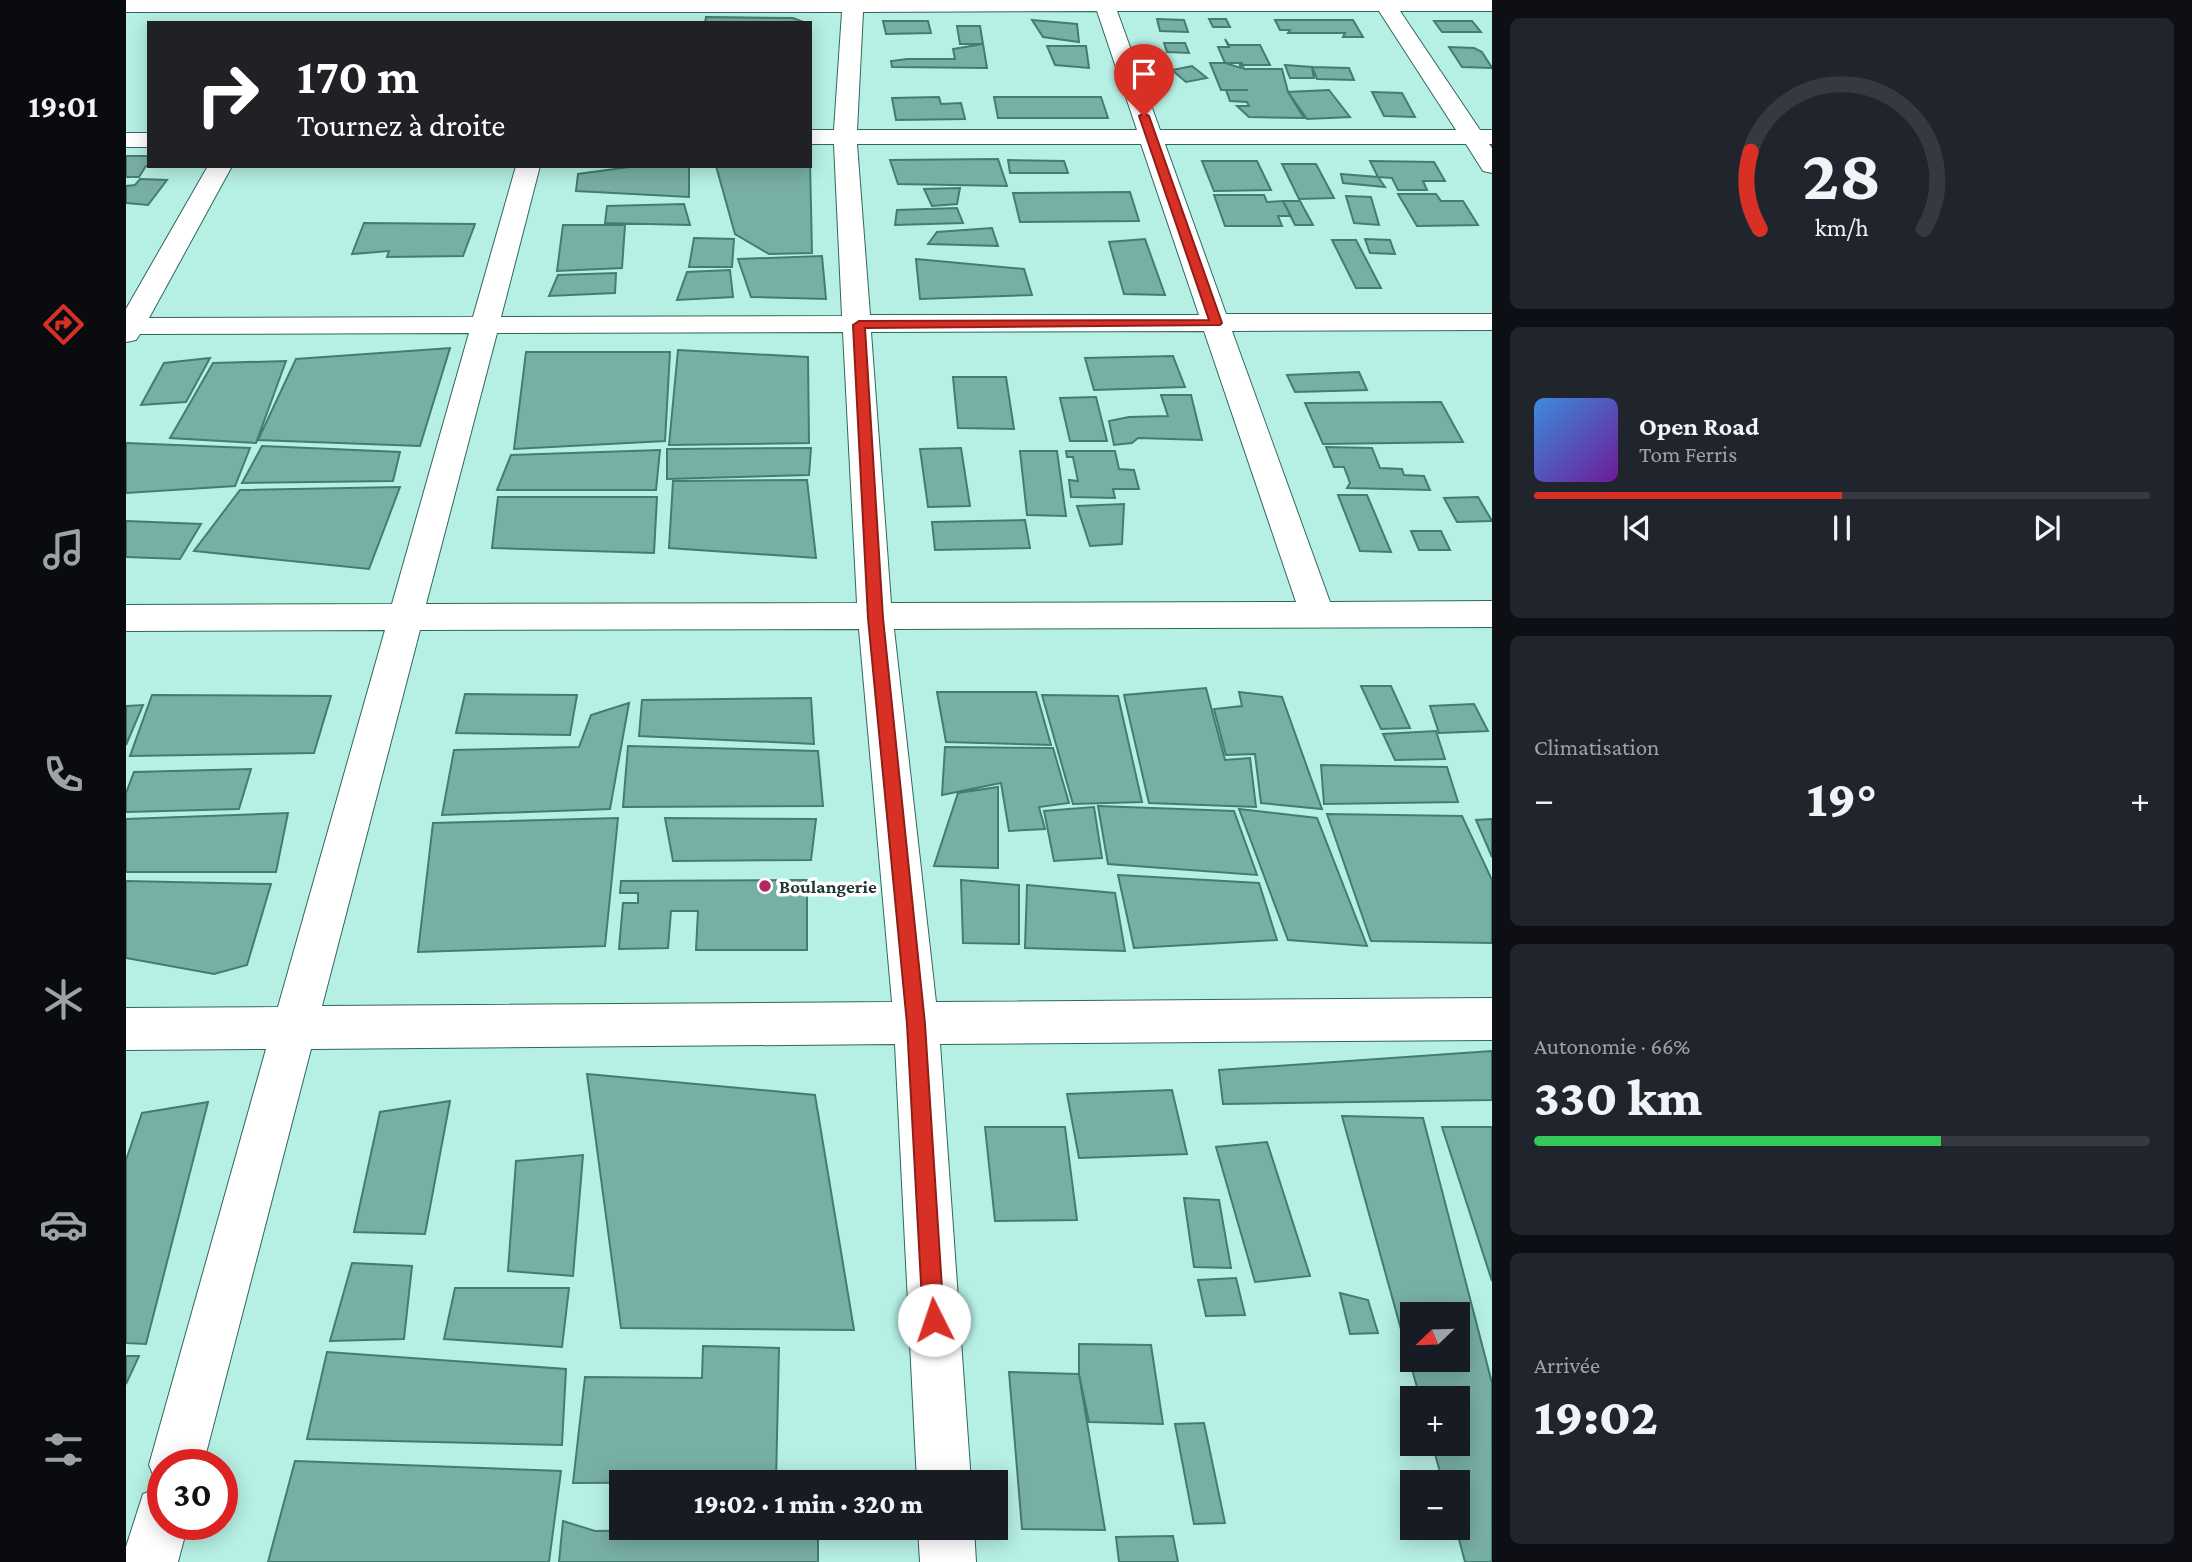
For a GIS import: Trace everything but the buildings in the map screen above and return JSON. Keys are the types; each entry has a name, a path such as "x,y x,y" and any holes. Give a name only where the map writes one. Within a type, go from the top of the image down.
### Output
{"street":[{"path":"1383,2 1483,137 1492,166"},
{"path":"126,6 308,10 570,10 853,3 1383,2 1492,5"},
{"path":"853,3 828,137 859,325 875,618 916,1024 943,1470"},
{"path":"1104,3 1317,614"},
{"path":"828,137 1483,137"},
{"path":"126,141 147,140"},
{"path":"127,329 219,168"},
{"path":"180,1449 527,168"},
{"path":"127,329 485,325 1492,322"},
{"path":"126,618 875,618 1492,614"},
{"path":"126,1029 1492,1019"},
{"path":"150,1562 156,1540"},
{"path":"947,1540 948,1562"}],"place":[{"name":"Boulangerie","path":"765,886"}],"route":[{"path":"934,1320 916,1024 875,618 859,325 1216,323 1144,116"}]}
